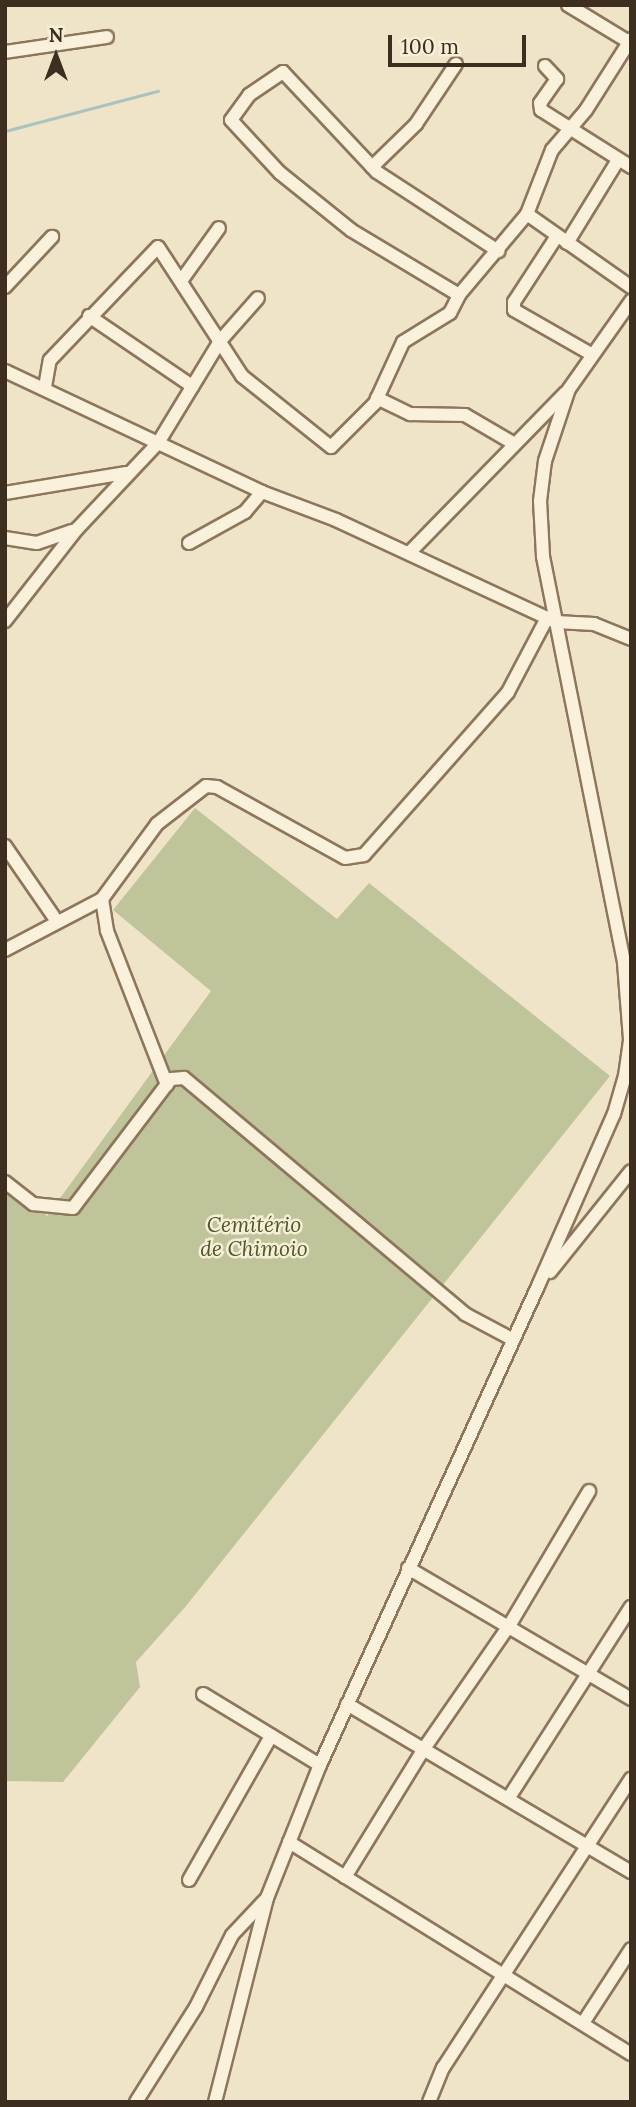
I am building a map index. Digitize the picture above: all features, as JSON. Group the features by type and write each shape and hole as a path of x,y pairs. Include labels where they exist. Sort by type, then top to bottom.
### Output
{"street":[{"path":"45,387 50,360 155,248 163,249 187,297 242,376 325,447 331,447 377,398 403,342 450,313 459,295 527,214 552,150 567,129 586,110 630,40 568,5"},
{"path":"5,51 107,37"},
{"path":"372,167 416,124 435,89 456,64"},
{"path":"545,66 556,75 557,83 538,107 567,129 631,167"},
{"path":"459,295 315,204 232,123 231,117 249,95 283,72 372,167 498,251"},
{"path":"592,354 514,310 514,302 618,160"},
{"path":"527,214 631,287"},
{"path":"181,281 219,228"},
{"path":"5,287 52,237"},
{"path":"5,621 76,529 126,473 158,443 220,341 258,298"},
{"path":"410,552 473,490 513,443 569,389 631,301"},
{"path":"89,316 192,386"},
{"path":"5,370 262,492 410,552 552,620 594,624 631,639"},
{"path":"215,2102 267,1898 320,1765 614,1114 630,1039 624,962 552,620 543,556 541,481 569,389"},
{"path":"377,398 410,414 465,415 513,443"},
{"path":"5,493 126,473"},
{"path":"189,543 245,512 262,492"},
{"path":"5,538 46,542 76,529"},
{"path":"5,950 56,920 102,899 157,824 206,786 217,787 345,858 364,855 508,692 552,620"},
{"path":"5,846 56,920"},
{"path":"102,899 107,931 167,1085"},
{"path":"5,1182 33,1204 74,1208 171,1079 184,1078 465,1314 512,1339"},
{"path":"538,1286 631,1171"},
{"path":"345,1877 423,1750 509,1626 589,1491"},
{"path":"408,1568 631,1699"},
{"path":"509,1799 631,1607"},
{"path":"203,1695 320,1765"},
{"path":"347,1704 631,1872"},
{"path":"189,1880 271,1735"},
{"path":"431,2101 443,2068 631,1779"},
{"path":"289,1842 631,2054"},
{"path":"136,2102 192,2013 232,1936 267,1898"},
{"path":"583,2023 631,1949"}],"green space":[{"name":"Cemitério de Chimoio","path":"195,808 337,919 369,883 610,1076 186,1606 136,1662 140,1687 63,1782 5,1781 5,1177 47,1216 211,991 113,910"}],"waterway":[{"path":"5,131 158,91"}]}
